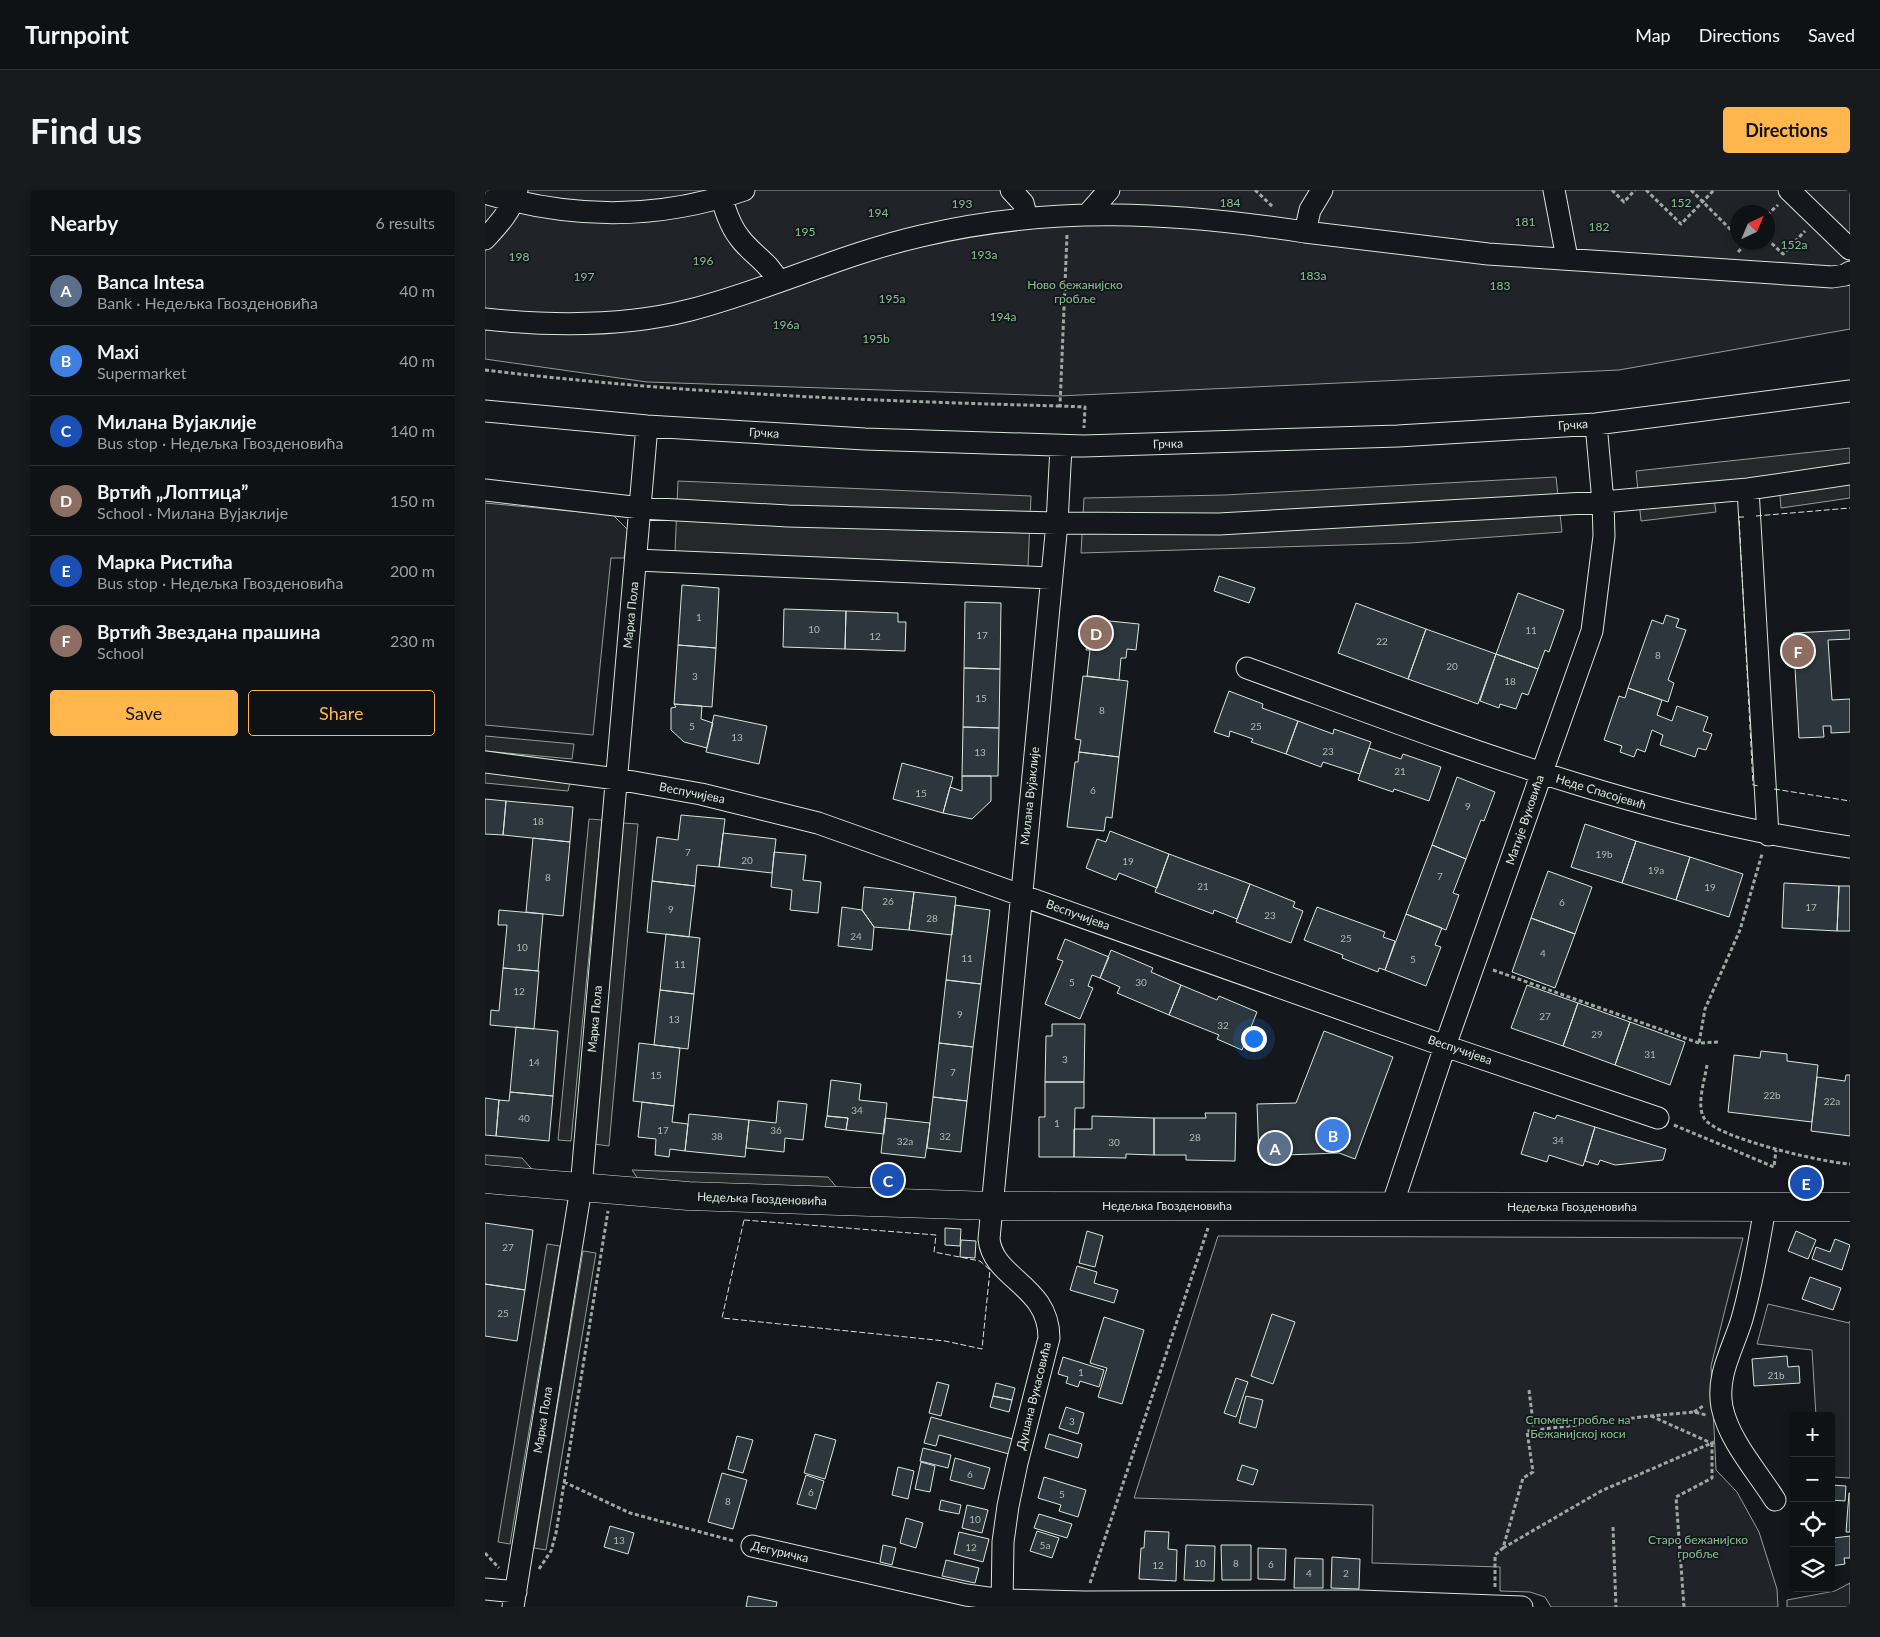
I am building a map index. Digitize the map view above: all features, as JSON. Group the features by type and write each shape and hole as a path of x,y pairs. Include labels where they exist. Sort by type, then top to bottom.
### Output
{"main road":[{"name":"Недељка Гвозденовића","path":"485,1179 611,1191 753,1199 992,1206 1850,1207"}],"street":[{"path":"485,193 515,196 548,209 618,213 670,209 720,194 744,190"},
{"path":"1011,190 1023,203 1027,218"},
{"path":"1078,214 1109,190"},
{"path":"1305,232 1310,210 1321,190"},
{"path":"1554,190 1567,258"},
{"path":"1789,190 1850,249"},
{"path":"720,194 731,224 740,238 771,268 778,281"},
{"path":"485,239 504,218 515,196"},
{"path":"485,318 561,324 621,322 658,317 738,296 864,251 921,236 990,221 1078,214 1184,218 1479,253 1832,277 1845,275 1850,272"},
{"name":"Грчка","path":"485,411 647,426 865,439 1061,447 1399,436 1596,424 1850,391"},
{"name":"Матије Вуковића","path":"1392,1206 1445,1046 1592,631 1604,536 1596,424"},
{"name":"Марка Пола","path":"514,1599 581,1188 637,560 647,426"},
{"name":"Милана Вујаклије","path":"992,1206 1020,893 1057,523 1061,447"},
{"path":"485,490 641,508 878,519 1057,523 1271,522 1603,502 1748,489 1850,474"},
{"path":"1748,489 1768,835"},
{"path":"637,560 1051,578"},
{"name":"Неде Спасојевић","path":"1247,668 1541,774 1650,807 1768,835 1850,847"},
{"name":"Веспучијева","path":"485,762 617,779 701,794 818,823 1020,893 1445,1046 1658,1118"},
{"name":"Душана Вукасовића","path":"992,1206 989,1238 992,1249 999,1262 1040,1303 1049,1327 1047,1346 1017,1463 1003,1542 1003,1603"},
{"path":"1765,1207 1741,1320 1725,1365 1720,1392 1722,1408 1732,1433 1775,1500"},
{"name":"Дегуричка","path":"752,1546 1003,1603 1360,1604 1522,1607"},
{"path":"485,1589 514,1599"}],"path":[{"path":"1612,190 1624,202 1635,190"},
{"path":"1646,190 1681,224 1714,190"},
{"path":"1691,190 1730,229"},
{"path":"1059,406 1078,214"},
{"path":"1775,246 1783,254 1818,218"},
{"path":"485,370 630,384 846,398 1085,407"},
{"path":"1699,1043 1705,1009 1740,930 1768,835"},
{"path":"1475,963 1699,1043 1718,1042"},
{"path":"1707,1065 1701,1105 1704,1118 1715,1128 1776,1150 1850,1164"},
{"path":"1658,1118 1774,1167 1776,1150"},
{"name":"Дегуричка","path":"611,1191 564,1482 630,1513 752,1546"},
{"path":"1084,1602 1216,1206"},
{"path":"1529,1390 1534,1430"},
{"path":"1503,1548 1523,1478 1533,1472 1527,1431 1694,1412"},
{"path":"1650,1416 1712,1443"},
{"path":"1495,1567 1495,1555 1503,1548 1601,1491 1712,1443"},
{"path":"1684,1607 1676,1497 1712,1478 1712,1443"},
{"path":"1613,1527 1616,1607"}],"green space":[{"name":"Ново бежанијско гробље","path":"485,190 1850,190 1850,329 1619,370 1059,396 647,382 485,359"},
{"path":"485,503 613,515 628,530 624,558 611,558 593,735 485,725"},
{"path":"1218,1236 1743,1238 1711,1366 1716,1470 1737,1492 1759,1532 1777,1589 1778,1607 1551,1607 1545,1597 1530,1592 1500,1591 1500,1567 1372,1563 1373,1505 1134,1498"},
{"path":"1768,1304 1849,1323 1850,1321 1850,1478 1835,1477 1835,1412 1816,1412 1812,1350 1757,1344"},
{"path":"1850,1583 1850,1607 1787,1607 1787,1600 1835,1591"}],"shaded area":[{"path":"1850,448 1850,498 1781,508 1779,485 1713,492 1716,512 1641,521 1636,471"},
{"path":"1556,477 1562,532 1410,543 1081,553 1084,498 1225,495"},
{"path":"678,481 1031,496 1028,567 675,552"},
{"path":"485,736 574,744 572,759 485,751"},
{"path":"485,769 571,778 568,791 485,783"},
{"path":"589,819 602,820 571,1141 558,1140"},
{"path":"623,823 638,824 609,1146 594,1144"},
{"path":"485,1155 522,1158 536,1174 485,1170"},
{"path":"632,1170 828,1177 838,1189 640,1182"},
{"path":"547,1244 560,1246 510,1544 498,1542"},
{"path":"583,1251 596,1253 546,1550 534,1548"}],"building":[{"path":"1219,576 1255,588 1249,603 1214,591"},
{"path":"682,585 719,588 716,648 678,645"},
{"path":"1518,593 1564,610 1549,652 1545,650 1538,669 1496,654"},
{"path":"965,602 1001,603 1000,669 964,668"},
{"path":"1356,603 1426,629 1408,679 1338,653"},
{"path":"784,609 846,611 845,649 783,647"},
{"path":"846,611 898,613 898,622 906,622 905,651 845,649"},
{"path":"1666,615 1679,619 1676,627 1686,630 1668,680 1674,683 1668,702 1628,688 1652,620 1663,624"},
{"path":"1090,619 1139,624 1136,650 1127,649 1126,658 1121,658 1119,680 1087,676 1090,650 1086,650"},
{"path":"1426,629 1496,654 1478,704 1408,679"},
{"path":"1850,630 1850,639 1828,640 1832,700 1850,699 1850,732 1831,733 1831,726 1823,726 1824,737 1799,738 1793,633"},
{"path":"678,645 716,648 712,707 674,704"},
{"path":"1496,654 1538,669 1528,695 1522,693 1516,709 1500,704 1499,708 1480,701"},
{"path":"964,668 1000,669 999,728 963,727"},
{"path":"1083,676 1128,681 1119,757 1079,752 1081,740 1075,739"},
{"path":"1628,688 1662,700 1657,715 1672,721 1677,706 1708,717 1703,731 1712,734 1706,750 1698,748 1695,757 1660,745 1663,735 1652,730 1645,752 1637,749 1634,757 1620,752 1622,746 1604,740 1619,696 1625,698"},
{"path":"1229,691 1263,704 1262,708 1298,721 1286,754 1251,742 1253,739 1230,731 1229,737 1214,732"},
{"path":"674,704 702,706 701,719 713,723 707,748 684,742 671,730 671,708 676,707"},
{"path":"714,715 767,726 759,764 706,752"},
{"path":"1298,721 1333,734 1334,729 1371,742 1360,774 1323,762 1321,767 1286,754"},
{"path":"963,727 999,728 998,776 962,776"},
{"path":"1369,748 1401,759 1403,754 1441,767 1429,801 1394,789 1393,792 1358,780"},
{"path":"1079,752 1119,757 1112,818 1106,817 1104,831 1067,827 1075,762 1078,762"},
{"path":"902,763 953,777 943,813 893,799"},
{"path":"962,776 991,776 991,801 972,819 943,813 950,787 962,791"},
{"path":"1457,777 1495,792 1484,821 1481,820 1466,859 1432,845"},
{"path":"485,799 506,801 503,835 485,834"},
{"path":"506,801 573,807 570,842 503,835"},
{"path":"681,815 725,819 719,867 697,865 695,886 652,881 657,837 678,840"},
{"path":"1585,824 1636,841 1622,883 1571,867"},
{"path":"1110,831 1169,854 1157,888 1119,873 1116,880 1086,868 1097,839 1106,842"},
{"path":"723,833 776,839 772,873 719,867"},
{"path":"533,838 570,842 563,916 526,912"},
{"path":"1636,841 1690,857 1676,900 1622,883"},
{"path":"1432,845 1466,859 1453,893 1459,895 1446,930 1406,914"},
{"path":"774,852 806,855 803,880 821,882 818,913 790,910 792,890 771,887"},
{"path":"1169,854 1250,884 1237,919 1214,910 1213,914 1155,892"},
{"path":"1690,857 1743,874 1729,917 1676,900"},
{"path":"1548,871 1592,887 1575,934 1531,918"},
{"path":"652,881 695,886 689,937 647,932"},
{"path":"1784,883 1839,886 1837,931 1782,928"},
{"path":"1250,884 1295,902 1293,907 1303,911 1291,943 1236,922"},
{"path":"1839,886 1850,886 1850,931 1837,931"},
{"path":"864,887 914,892 909,930 874,927 862,910"},
{"path":"914,892 956,897 952,935 909,930"},
{"path":"955,905 990,910 981,984 946,980"},
{"path":"842,907 862,910 874,927 872,950 838,946"},
{"path":"1317,907 1385,932 1383,937 1395,941 1385,970 1379,968 1378,972 1342,958 1343,955 1304,940"},
{"path":"499,910 543,914 538,971 503,968 507,925 498,925"},
{"path":"1406,914 1442,928 1435,945 1441,947 1426,986 1385,970"},
{"path":"1531,918 1575,934 1555,988 1512,972"},
{"path":"666,934 700,938 694,994 660,990"},
{"path":"1065,939 1109,957 1100,978 1092,975 1088,986 1093,988 1080,1019 1045,1004 1063,961 1057,959"},
{"path":"1111,950 1153,968 1151,972 1181,985 1169,1015 1117,993 1120,987 1100,978"},
{"path":"503,968 539,971 534,1029 490,1025 491,1010 499,1011"},
{"path":"946,980 981,984 973,1047 939,1043"},
{"path":"1181,985 1217,1000 1219,996 1257,1012 1242,1050 1217,1039 1219,1035 1169,1015"},
{"path":"1527,985 1578,1003 1563,1046 1511,1028"},
{"path":"660,990 694,994 688,1049 654,1045"},
{"path":"1578,1003 1630,1022 1615,1065 1563,1046"},
{"path":"1630,1022 1685,1042 1670,1085 1615,1065"},
{"path":"1052,1024 1085,1024 1084,1082 1045,1082 1046,1036 1052,1036"},
{"path":"516,1027 558,1031 553,1096 510,1092"},
{"path":"1324,1031 1393,1057 1355,1159 1339,1153 1259,1156 1257,1104 1296,1103"},
{"path":"639,1043 680,1048 674,1106 633,1101"},
{"path":"939,1043 973,1047 967,1101 933,1097"},
{"path":"1761,1051 1787,1054 1787,1061 1818,1065 1812,1122 1728,1112 1734,1055 1760,1058"},
{"path":"1846,1075 1850,1075 1850,1136 1811,1131 1817,1077 1845,1081"},
{"path":"831,1080 861,1084 859,1100 887,1103 884,1134 846,1130 848,1118 827,1116"},
{"path":"1045,1082 1084,1082 1084,1108 1075,1108 1074,1157 1039,1157 1039,1117 1045,1117"},
{"path":"510,1092 553,1096 549,1141 496,1136 499,1100 509,1101"},
{"path":"933,1097 967,1101 961,1152 927,1148"},
{"path":"485,1098 499,1100 496,1136 485,1135"},
{"path":"778,1101 807,1104 803,1140 785,1138 784,1152 746,1148 749,1120 776,1123"},
{"path":"642,1102 674,1106 672,1122 688,1124 685,1151 670,1149 669,1157 655,1155 656,1139 638,1137"},
{"path":"1534,1112 1555,1119 1557,1115 1595,1127 1583,1166 1549,1155 1547,1162 1521,1154"},
{"path":"1205,1113 1236,1113 1235,1161 1186,1160 1186,1155 1154,1155 1154,1118 1206,1118"},
{"path":"689,1114 749,1120 745,1157 685,1151"},
{"path":"827,1116 848,1118 846,1130 825,1127"},
{"path":"1092,1116 1154,1118 1154,1155 1126,1154 1126,1158 1074,1157 1074,1129 1092,1129"},
{"path":"885,1118 930,1123 925,1158 881,1153"},
{"path":"1595,1127 1666,1149 1663,1160 1615,1165 1600,1160 1598,1165 1585,1161"},
{"path":"485,1223 533,1230 525,1290 485,1284"},
{"path":"945,1228 961,1229 960,1246 945,1245"},
{"path":"1087,1231 1103,1236 1095,1267 1079,1263"},
{"path":"1796,1231 1816,1240 1808,1259 1788,1251"},
{"path":"1835,1239 1850,1245 1842,1270 1812,1259 1816,1247 1830,1252"},
{"path":"961,1240 976,1241 975,1258 960,1257"},
{"path":"1077,1266 1097,1272 1094,1283 1118,1290 1114,1303 1070,1290"},
{"path":"1810,1277 1841,1288 1833,1310 1802,1299"},
{"path":"485,1284 525,1290 517,1341 485,1336"},
{"path":"1272,1314 1295,1322 1273,1384 1251,1376"},
{"path":"1104,1317 1144,1330 1122,1404 1098,1397 1107,1368 1090,1363"},
{"path":"1787,1356 1788,1367 1799,1366 1800,1383 1754,1386 1752,1359"},
{"path":"1063,1357 1104,1370 1099,1387 1080,1381 1078,1387 1066,1383 1068,1377 1058,1374"},
{"path":"1236,1378 1248,1382 1236,1417 1224,1413"},
{"path":"937,1382 949,1385 941,1416 929,1413"},
{"path":"996,1383 1015,1388 1012,1400 993,1396"},
{"path":"993,1396 1012,1400 1009,1412 990,1407"},
{"path":"1246,1396 1263,1400 1256,1428 1239,1423"},
{"path":"1066,1407 1084,1413 1078,1434 1059,1428"},
{"path":"931,1417 1013,1439 1009,1454 939,1435 936,1446 924,1443"},
{"path":"815,1434 836,1440 825,1479 804,1473"},
{"path":"1049,1434 1082,1444 1078,1458 1045,1448"},
{"path":"737,1436 753,1440 743,1473 728,1469"},
{"path":"923,1448 951,1455 948,1468 920,1461"},
{"path":"955,1458 990,1468 984,1489 950,1480"},
{"path":"921,1462 935,1466 930,1492 915,1489"},
{"path":"1242,1465 1258,1470 1253,1485 1237,1480"},
{"path":"898,1467 914,1471 908,1499 892,1495"},
{"path":"722,1473 747,1480 733,1529 708,1522"},
{"path":"806,1475 824,1481 816,1509 797,1504"},
{"path":"1044,1477 1086,1490 1078,1517 1059,1511 1061,1505 1038,1498"},
{"path":"1835,1485 1846,1486 1845,1501 1835,1500"},
{"path":"1849,1493 1850,1532 1846,1532"},
{"path":"941,1500 961,1505 959,1514 939,1510"},
{"path":"967,1505 988,1510 982,1533 962,1528"},
{"path":"1039,1514 1072,1524 1067,1538 1034,1528"},
{"path":"906,1518 923,1523 916,1548 900,1543"},
{"path":"610,1526 634,1533 628,1554 604,1547"},
{"path":"1037,1531 1059,1538 1052,1558 1030,1551"},
{"path":"1145,1531 1169,1532 1168,1549 1177,1550 1176,1581 1139,1579 1141,1548 1144,1548"},
{"path":"959,1532 989,1539 983,1562 954,1554"},
{"path":"1850,1536 1850,1558 1844,1558 1845,1564 1835,1565 1835,1538"},
{"path":"883,1545 896,1548 892,1565 880,1562"},
{"path":"1186,1545 1215,1546 1214,1581 1184,1580"},
{"path":"1221,1545 1251,1545 1251,1580 1222,1580"},
{"path":"1258,1548 1286,1549 1285,1580 1258,1579"},
{"path":"1332,1557 1360,1559 1359,1589 1331,1588"},
{"path":"1295,1558 1323,1559 1323,1588 1294,1588"},
{"path":"946,1560 979,1568 975,1583 942,1576"},
{"path":"748,1596 777,1602 776,1607 746,1607"}],"fence":[{"path":"1756,516 1850,508"},
{"path":"1744,517 1739,517 1753,785 1759,786"},
{"path":"1774,789 1850,801"},
{"path":"744,1220 936,1235 934,1252 980,1261 990,1270 982,1349 945,1341 722,1318 744,1220"}],"place":[{"name":"Вртић „Лоптица”","path":"1096,633"},
{"name":"Вртић Звездана прашина","path":"1798,651"},
{"name":"Maxi","path":"1333,1135"},
{"name":"Banca Intesa","path":"1275,1148"},
{"name":"Милана Вујаклије","path":"888,1180"},
{"name":"Марка Ристића","path":"1806,1183"}],"park label":[{"name":"184","path":"1230,203"},
{"name":"152","path":"1681,203"},
{"name":"193","path":"962,204"},
{"name":"194","path":"878,213"},
{"name":"181","path":"1525,222"},
{"name":"182","path":"1599,227"},
{"name":"195","path":"805,232"},
{"name":"152a","path":"1794,245"},
{"name":"193a","path":"984,255"},
{"name":"198","path":"519,257"},
{"name":"196","path":"703,261"},
{"name":"183a","path":"1313,276"},
{"name":"197","path":"584,277"},
{"name":"183","path":"1500,286"},
{"name":"195a","path":"892,299"},
{"name":"194a","path":"1003,317"},
{"name":"196a","path":"786,325"},
{"name":"195b","path":"876,339"},
{"name":"Спомен-гробље на Бежанијској коси","path":"1578,1427"},
{"name":"Старо бежанијско гробље","path":"1698,1547"}]}
